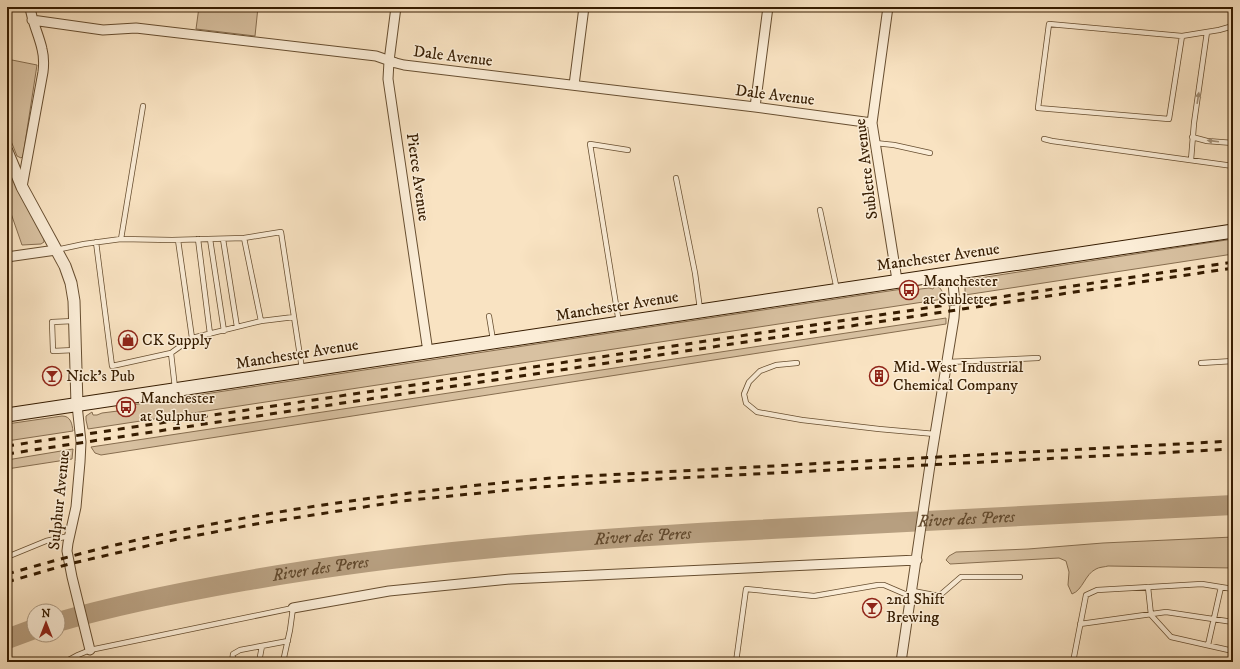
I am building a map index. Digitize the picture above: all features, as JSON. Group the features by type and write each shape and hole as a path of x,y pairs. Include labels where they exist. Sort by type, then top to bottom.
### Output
{"main road":[{"name":"Manchester Avenue","path":"7,415 1233,230"}],"street":[{"path":"22,187 44,72 42,49 32,20 30,7"},
{"name":"Pierce Avenue","path":"396,7 388,79 428,352"},
{"path":"574,85 584,7"},
{"path":"755,107 768,7"},
{"name":"Sublette Avenue","path":"888,7 872,123 897,280"},
{"name":"Dale Avenue","path":"32,20 103,30 136,28 376,56 404,65 755,107 872,123"},
{"name":"Sulphur Avenue","path":"7,151 22,187 65,266 71,283 74,301 77,405 81,442 76,507 67,551 90,650"},
{"path":"7,257 56,250"},
{"path":"901,662 955,310 952,273"},
{"path":"293,608 389,591 510,579 917,560"}],"lane":[{"path":"1182,36 1169,119 1038,108 1048,24 1182,36 1233,26"},
{"path":"1191,160 1192,137 1207,32"},
{"path":"122,239 143,106"},
{"path":"1192,137 1207,141 1233,144"},
{"path":"1044,139 1233,166"},
{"path":"875,143 930,152"},
{"path":"619,323 590,144 628,150"},
{"path":"676,178 695,273 700,311"},
{"path":"820,210 837,290"},
{"path":"7,223 9,229 7,232"},
{"path":"56,250 96,242 122,239 223,239 244,238 281,232 303,370"},
{"path":"244,238 261,321"},
{"path":"198,239 210,334"},
{"path":"210,239 224,331"},
{"path":"223,239 237,327"},
{"path":"178,240 192,338"},
{"path":"96,242 112,366 171,353 192,338 261,321 294,317"},
{"path":"489,316 493,342"},
{"path":"74,321 52,322 53,351 75,350"},
{"path":"171,353 175,390"},
{"path":"947,362 1038,358"},
{"path":"1201,363 1233,361"},
{"path":"797,363 776,365 760,371 749,382 744,394 746,403 757,412 802,420 935,434"},
{"path":"7,557 46,541 69,536"},
{"path":"736,662 746,589 814,596 884,585 912,594 939,596 961,578 1020,577"},
{"path":"1073,662 1086,595 1097,590 1202,584 1233,589"},
{"path":"1148,587 1151,614 1171,638 1233,651"},
{"path":"1208,645 1221,587"},
{"path":"65,662 90,650 293,608 283,662"},
{"path":"1080,624 1166,612 1233,622"},
{"path":"232,662 234,654 240,650 288,641"},
{"path":"258,662 262,646"}],"shaded area":[{"path":"199,7 258,7 255,36 196,29"},
{"path":"7,59 37,65 23,156 21,158 17,156 7,131"},
{"path":"7,160 44,238 44,242 41,244 22,245 7,202"},
{"path":"1233,239 1233,254 965,295 965,284 969,280 973,279"},
{"path":"935,285 942,290 943,299 88,429 86,420 86,416 92,412 93,415 97,415 126,410 125,406 909,288 909,292 912,292 912,290 933,289"},
{"path":"946,318 946,324 101,455 95,453 91,447"},
{"path":"62,416 69,419 73,431 7,441 7,424"},
{"path":"73,449 72,459 7,469 7,460"},
{"path":"1233,537 1233,568 1108,566 1092,571 1079,589 1072,594 1068,585 1069,572 1066,561 1059,558 950,564 946,560 949,556 956,552"}],"waterway":[{"name":"River des Peres","path":"66,620 151,599 244,581 366,562 488,548 734,531 1233,505"},
{"name":"River des Peres","path":"7,639 26,632"}],"railway":[{"path":"7,446 1233,262"},
{"path":"7,454 1233,268"},
{"path":"7,574 109,546 177,531 283,511 497,483 551,478 1233,441"},
{"path":"7,582 69,564 168,541 256,524 402,501 539,487 621,481 1233,449"}],"place":[{"name":"Manchester at Sublette","path":"909,290"},
{"name":"CK Supply","path":"128,340"},
{"name":"Nick's Pub","path":"52,376"},
{"name":"Mid-West Industrial Chemical Company","path":"879,376"},
{"name":"Manchester at Sulphur","path":"126,407"},
{"name":"2nd Shift Brewing","path":"872,608"}]}
